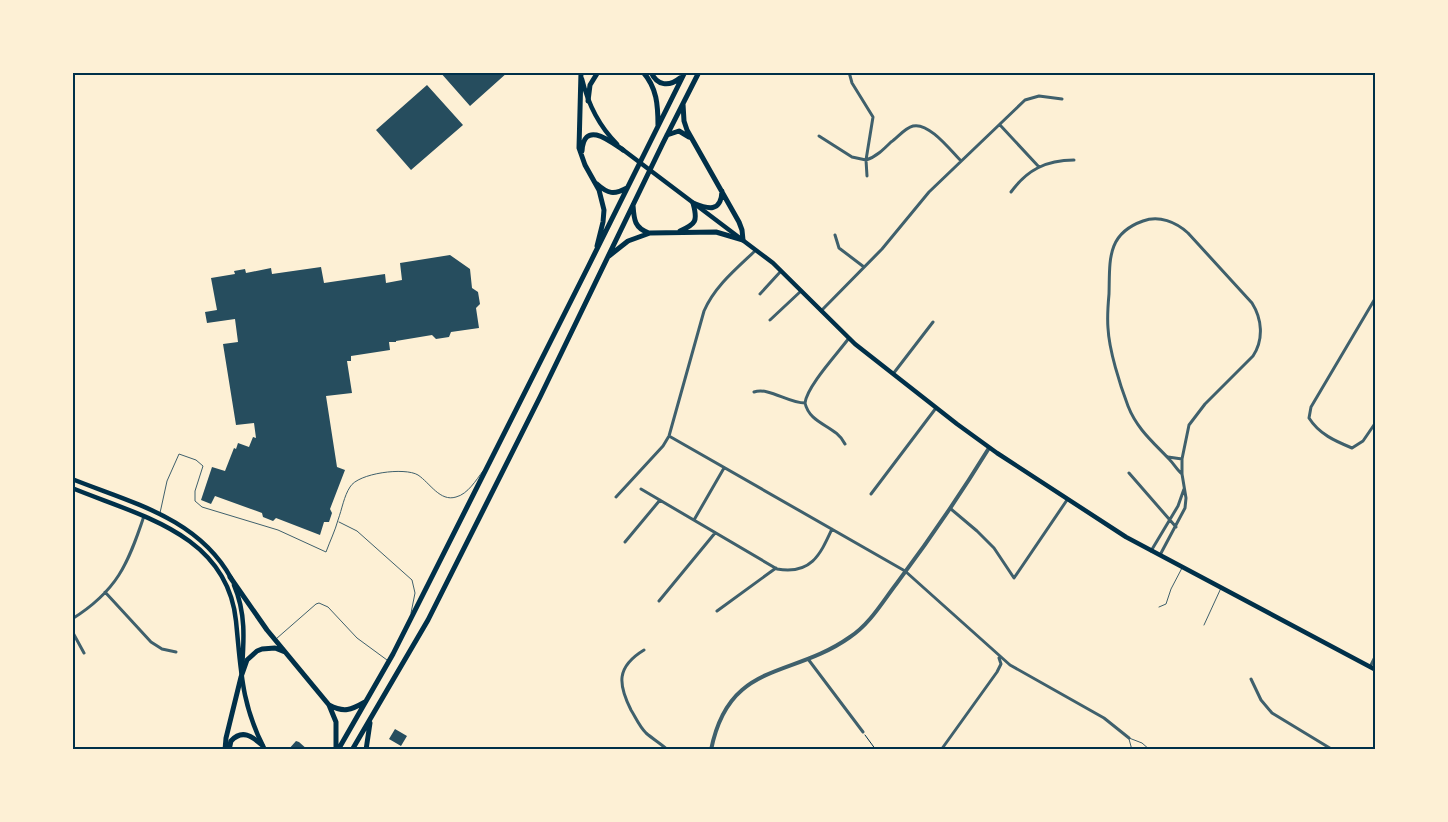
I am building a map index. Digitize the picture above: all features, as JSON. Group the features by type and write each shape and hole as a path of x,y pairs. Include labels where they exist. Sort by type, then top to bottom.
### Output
{"highway":[{"path":"581,72 578,142 585,165 602,197 604,213 594,257"},
{"path":"588,101 590,85 598,72"},
{"path":"643,72 651,83 656,96 658,127"},
{"path":"651,72 657,82 665,84 675,82 684,74"},
{"path":"352,750 415,643 436,603 540,397 606,258 699,72"},
{"path":"337,750 366,702 410,621 684,74"},
{"path":"606,258 628,240 650,233 716,232 743,240 739,222 691,139 684,122 683,103"},
{"path":"667,135 679,131 691,139"},
{"path":"582,154 583,142 587,137 594,134 602,136 623,150"},
{"path":"596,183 612,194 619,193 628,188"},
{"path":"693,203 713,208 720,201 722,191"},
{"path":"679,232 691,227 694,222 696,216 693,203"},
{"path":"633,204 635,224 642,231 650,233"},
{"path":"230,576 275,639 329,705 336,722 337,750"},
{"path":"225,750 226,738 247,660 256,651 268,648 286,652"},
{"path":"329,705 345,711 366,702"},
{"path":"366,750 371,717"},
{"path":"229,750 231,741 240,735 249,735 264,747"}],"main road":[{"path":"581,72 588,101 604,128 623,150 756,250 781,271 849,338 989,448 1102,523 1151,551 1376,670"},
{"path":"72,479 180,524 200,539 217,557 230,576 239,600 244,627 241,677"},
{"path":"72,488 167,526 191,541 205,554 228,588 234,608 241,677 248,713 257,736 264,747"}],"street":[{"path":"849,72 852,83 873,117 866,160 867,176"},
{"path":"821,310 886,244 918,204 961,161 1030,98 1043,96 1062,99"},
{"path":"1000,125 1039,168"},
{"path":"819,136 857,160 866,160 883,150 907,129 918,126 933,132 961,161"},
{"path":"1011,192 1022,178 1039,168 1056,160 1074,160"},
{"path":"1160,555 1185,508 1186,498 1182,474 1182,459 1187,432 1192,420 1205,404 1253,356 1260,340 1260,323 1256,309 1246,296 1188,233 1176,224 1156,218 1144,220 1124,230 1113,246 1109,276 1108,330 1112,352 1130,412 1140,428 1182,474"},
{"path":"835,235 840,249 864,267"},
{"path":"616,497 663,446 669,436 704,310 709,300 723,281 756,250"},
{"path":"760,294 781,271"},
{"path":"770,320 801,290"},
{"path":"1376,297 1311,407 1309,418 1315,427 1336,442 1352,448 1363,441 1376,422"},
{"path":"893,374 933,322"},
{"path":"845,444 839,435 812,418 805,403 812,387 849,338"},
{"path":"754,392 764,391 792,402 805,403"},
{"path":"871,494 936,408"},
{"path":"669,436 906,571 997,655 1015,668 1104,718 1129,738"},
{"path":"711,750 721,718 733,698 742,688 760,677 808,659 835,646 856,633 873,615 951,509 989,448"},
{"path":"1167,457 1182,459"},
{"path":"694,520 724,468"},
{"path":"1129,474 1176,527"},
{"path":"1151,551 1178,506 1184,488"},
{"path":"641,489 776,568 783,570 798,570 821,554 832,529"},
{"path":"625,542 660,500"},
{"path":"951,509 988,542 1014,578 1067,500"},
{"path":"72,619 88,608 122,572 144,516"},
{"path":"659,601 715,533"},
{"path":"717,611 776,568"},
{"path":"105,592 152,642 162,648 176,652"},
{"path":"72,631 84,654"},
{"path":"644,650 633,658 623,671 621,683 623,692 639,724 668,750"},
{"path":"942,750 997,672 1001,664 997,655"},
{"path":"1370,666 1376,655"},
{"path":"808,659 863,732"},
{"path":"1252,679 1260,700 1272,713 1333,750"}],"lane":[{"path":"159,514 167,481 179,454 188,456 204,466 195,491 195,501 202,507 278,530 326,552 350,486 360,478 388,472 412,472 418,474 442,495 453,498 463,495 490,462"},
{"path":"338,522 357,531 410,578 414,584 415,593 410,621"},
{"path":"1159,607 1166,604 1182,567"},
{"path":"1204,625 1221,588"},
{"path":"275,639 319,603 328,607 357,638 388,662"},
{"path":"1129,738 1132,750"},
{"path":"1129,738 1142,743 1150,750"}],"path":[{"path":"863,732 876,750"}],"building":[{"path":"440,72 508,72 470,106"},
{"path":"427,85 463,125 411,170 376,130"},
{"path":"450,255 470,269 472,288 478,292 480,304 476,308 479,328 451,332 449,337 436,339 432,335 389,342 390,350 351,356 351,361 347,361 352,393 326,396 337,467 345,470 330,509 332,513 329,522 324,522 320,535 276,518 273,521 263,517 262,513 215,496 211,504 201,500 212,467 225,471 234,448 236,449 238,443 249,447 253,437 256,438 254,423 236,425 223,344 238,342 235,319 207,323 205,312 217,310 211,278 235,274 234,271 245,269 246,273 271,268 272,274 321,267 324,283 385,274 386,283 402,280 400,263"},
{"path":"395,729 407,736 401,746 389,739"},
{"path":"296,741 299,742 308,750 288,750"}]}
